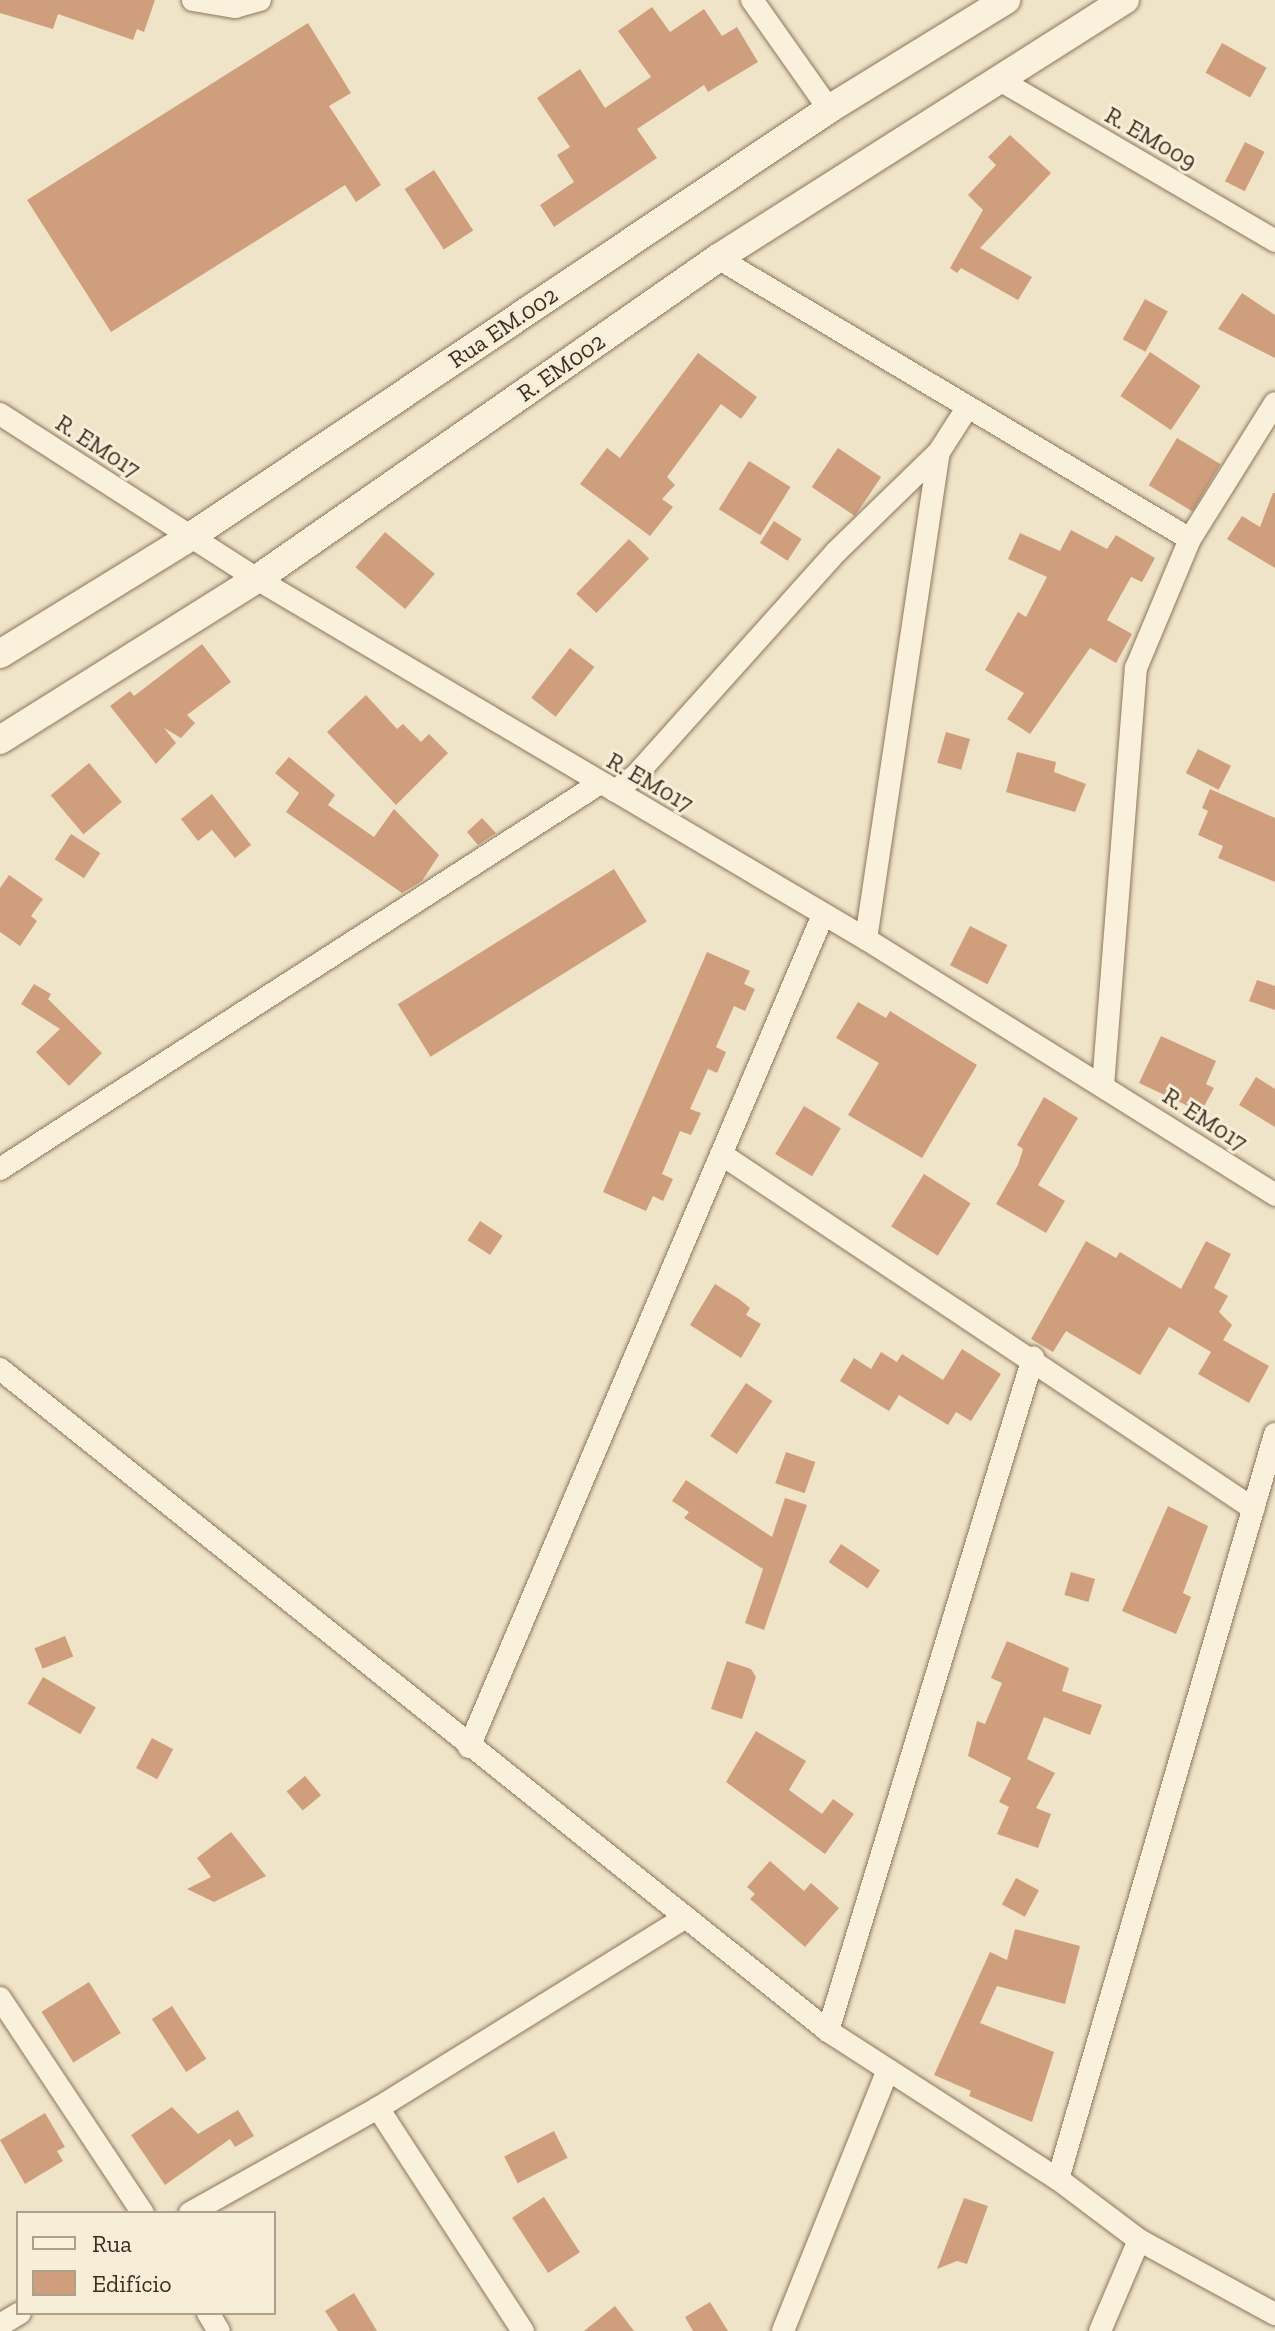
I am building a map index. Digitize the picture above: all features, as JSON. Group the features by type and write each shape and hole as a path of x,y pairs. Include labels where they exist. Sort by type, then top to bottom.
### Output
{"street":[{"path":"193,0 235,7 260,0"},
{"path":"752,0 829,109"},
{"name":"Rua EM.002","path":"0,654 190,537 829,109 1006,0"},
{"name":"R. EM002","path":"0,740 257,579 718,258 1125,0"},
{"name":"R. EM009","path":"1000,80 1275,241"},
{"path":"718,258 1190,539"},
{"path":"1103,1086 1136,668 1190,539 1275,403"},
{"path":"0,1169 608,787 636,775 836,552 939,452 967,408"},
{"name":"R. EM017","path":"0,414 257,579 866,939 1275,1195"},
{"path":"866,939 939,452"},
{"path":"469,1747 823,915"},
{"path":"721,1154 1033,1358 1254,1509"},
{"path":"828,2031 1033,1358"},
{"path":"0,1369 828,2031 887,2072 1058,2179 1139,2240 1275,2314"},
{"path":"1058,2179 1275,1434"},
{"path":"194,2211 378,2108 686,1917"},
{"path":"0,1998 142,2211"},
{"path":"783,2331 887,2072"},
{"path":"378,2108 523,2331"},
{"path":"1100,2331 1139,2240"}],"building":[{"path":"0,0 155,0 144,32 137,29 133,40 58,14 53,29 0,13"},
{"path":"652,7 670,32 704,9 722,36 737,27 758,62 708,92 704,85 637,129 657,158 554,227 540,205 574,182 557,155 570,147 537,98 580,69 605,108 651,77 618,31"},
{"path":"308,23 351,93 329,106 381,185 356,202 345,185 111,332 27,200"},
{"path":"1222,43 1267,68 1250,97 1206,73"},
{"path":"1010,135 1051,173 980,248 1032,277 1018,300 961,268 957,273 950,268 983,210 968,195 996,165 988,157"},
{"path":"1245,142 1265,152 1245,191 1225,181"},
{"path":"434,170 473,230 444,249 405,189"},
{"path":"1242,293 1275,315 1275,358 1218,329"},
{"path":"1145,299 1168,312 1145,352 1123,339"},
{"path":"1150,352 1201,386 1171,430 1120,396"},
{"path":"698,353 757,397 741,419 721,404 667,477 675,485 662,499 673,507 650,536 580,484 607,448 620,458"},
{"path":"1177,438 1221,464 1192,511 1149,485"},
{"path":"838,448 881,477 855,516 812,487"},
{"path":"749,461 791,487 760,535 719,509"},
{"path":"1273,493 1275,568 1227,539 1242,516 1260,527"},
{"path":"774,521 802,539 788,561 760,543"},
{"path":"1071,530 1107,549 1116,535 1155,558 1142,582 1131,577 1107,620 1132,634 1116,663 1090,648 1030,734 1007,719 1024,693 985,670 1018,612 1026,617 1047,577 1008,559 1020,533 1060,551"},
{"path":"385,532 435,574 405,609 355,567"},
{"path":"629,539 649,558 596,613 576,594"},
{"path":"202,644 231,682 187,715 195,723 181,738 164,728 176,743 156,764 110,706 130,691 134,696"},
{"path":"570,648 594,667 556,717 531,698"},
{"path":"366,695 397,729 403,724 421,742 429,734 448,753 396,805 327,732"},
{"path":"946,732 970,739 961,770 937,763"},
{"path":"1198,749 1231,766 1219,790 1186,773"},
{"path":"1017,752 1056,762 1054,772 1086,784 1075,812 1006,792"},
{"path":"289,757 335,795 328,805 374,837 394,809 439,855 422,881 402,893 286,812 299,793 275,773"},
{"path":"89,763 122,802 83,834 51,795"},
{"path":"1210,789 1275,818 1275,882 1218,858 1223,846 1198,835 1208,811 1202,808"},
{"path":"212,794 251,845 235,858 212,830 198,841 181,819"},
{"path":"482,818 496,833 478,845 467,832"},
{"path":"71,834 100,853 84,878 55,859"},
{"path":"614,869 647,922 431,1057 398,1004"},
{"path":"9,875 43,899 31,916 37,921 20,946 0,932 0,888"},
{"path":"970,926 1007,945 987,984 950,965"},
{"path":"707,952 750,971 744,984 755,989 745,1011 734,1006 716,1047 726,1052 717,1073 708,1069 690,1109 701,1113 691,1135 680,1131 662,1174 673,1179 663,1201 653,1196 646,1211 603,1192"},
{"path":"1257,980 1275,986 1275,1010 1249,1001"},
{"path":"34,984 51,994 48,999 102,1053 69,1086 36,1052 60,1029 21,1004"},
{"path":"858,1002 886,1018 890,1011 977,1065 922,1158 848,1115 879,1063 836,1038"},
{"path":"1161,1036 1216,1061 1206,1084 1214,1088 1201,1112 1139,1083"},
{"path":"1256,1077 1275,1089 1275,1127 1239,1105"},
{"path":"1044,1097 1078,1118 1038,1185 1065,1201 1046,1233 996,1204 1018,1165 1023,1149 1017,1145"},
{"path":"804,1106 841,1128 812,1176 775,1154"},
{"path":"924,1174 971,1203 938,1256 891,1227"},
{"path":"480,1221 503,1236 490,1255 467,1240"},
{"path":"1086,1241 1116,1258 1120,1252 1181,1289 1206,1241 1231,1254 1214,1288 1228,1296 1219,1312 1232,1325 1223,1340 1269,1366 1249,1403 1198,1374 1211,1352 1169,1327 1140,1375 1066,1331 1053,1352 1031,1339"},
{"path":"715,1284 750,1308 746,1315 761,1324 741,1358 690,1325"},
{"path":"962,1349 1001,1374 971,1421 956,1412 948,1425 899,1395 889,1411 840,1381 854,1358 871,1369 881,1352 897,1362 902,1354 943,1380"},
{"path":"746,1383 773,1401 737,1454 710,1436"},
{"path":"786,1452 815,1462 805,1493 775,1483"},
{"path":"686,1480 772,1537 785,1498 807,1505 764,1630 745,1623 763,1569 684,1518 689,1512 672,1501"},
{"path":"1168,1506 1208,1526 1183,1593 1191,1597 1176,1634 1122,1611"},
{"path":"841,1544 880,1570 868,1589 829,1562"},
{"path":"1071,1572 1095,1579 1088,1602 1064,1595"},
{"path":"65,1636 73,1656 43,1669 34,1648"},
{"path":"1007,1641 1069,1668 1062,1691 1102,1705 1090,1735 1044,1717 1027,1759 1055,1773 1036,1808 1051,1814 1038,1848 997,1834 1009,1807 999,1802 1011,1778 968,1756 977,1721 985,1724 1002,1683 991,1678"},
{"path":"727,1661 751,1669 756,1677 742,1719 711,1709"},
{"path":"43,1677 96,1708 80,1734 28,1704"},
{"path":"756,1731 806,1761 789,1790 822,1814 833,1799 854,1814 825,1854 726,1782"},
{"path":"152,1738 173,1749 157,1779 136,1768"},
{"path":"305,1776 321,1795 303,1811 287,1791"},
{"path":"231,1832 266,1876 214,1902 187,1889 211,1877 197,1858"},
{"path":"770,1861 804,1891 811,1883 839,1908 805,1947 750,1899 755,1894 747,1887"},
{"path":"1016,1878 1039,1890 1025,1917 1002,1904"},
{"path":"1015,1929 1080,1946 1065,2004 997,1986 980,2023 1054,2052 1032,2122 969,2096 971,2091 934,2075 990,1952 1007,1960"},
{"path":"89,1982 121,2033 73,2063 42,2012"},
{"path":"172,2006 206,2059 186,2072 152,2019"},
{"path":"172,2107 198,2134 238,2110 254,2136 235,2147 230,2139 165,2185 131,2135"},
{"path":"45,2113 65,2147 57,2151 63,2161 25,2184 0,2140"},
{"path":"554,2131 568,2158 518,2183 504,2156"},
{"path":"544,2197 580,2252 548,2273 512,2218"},
{"path":"964,2198 988,2206 967,2264 957,2261 937,2269"},
{"path":"354,2293 377,2331 338,2331 325,2311"},
{"path":"710,2302 728,2331 693,2331 685,2317"},
{"path":"615,2306 634,2331 584,2331"}]}
